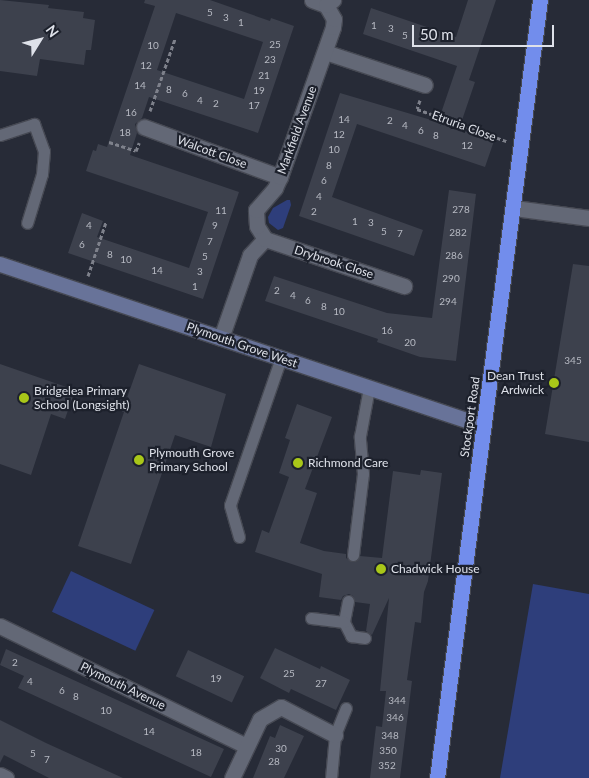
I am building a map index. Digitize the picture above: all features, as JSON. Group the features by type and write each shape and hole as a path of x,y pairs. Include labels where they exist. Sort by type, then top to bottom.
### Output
{"highway":[{"name":"Stockport Road","path":"438,778 540,0"}],"street":[{"path":"312,0 329,3"},
{"name":"Markfield Avenue","path":"264,239 257,226 256,210 275,188 280,177 325,52 334,19 329,3"},
{"path":"325,52 425,85"},
{"name":"Walcott Close","path":"144,127 280,177"},
{"path":"514,208 589,218"},
{"path":"221,338 250,255 264,239"},
{"name":"Drybrook Close","path":"264,239 404,286"},
{"name":"Plymouth Grove West","path":"0,264 484,426"},
{"name":"Plymouth Avenue","path":"1,630 246,746"},
{"path":"232,778 260,719 281,706 335,735"},
{"path":"0,775 6,778"}],"lane":[{"path":"0,135 34,124 44,151 42,174 27,222"},
{"path":"239,537 230,505 281,358"},
{"path":"353,555 363,474 360,436 370,388"},
{"path":"348,601 344,622 351,636 365,638"},
{"path":"311,618 344,622"},
{"path":"331,778 335,735 346,708"}],"path":[{"path":"109,142 136,151 175,39"},
{"name":"Etruria Close","path":"425,85 417,109 522,147"},
{"path":"83,292 106,222"}],"shaded area":[{"path":"290,200 291,205 283,228 278,230 269,223 268,217 273,208"},
{"path":"71,571 154,610 135,651 52,612"},
{"path":"533,584 589,594 589,778 500,778"}],"building":[{"path":"0,0 49,5 48,8 84,12 83,18 95,20 91,50 86,50 84,65 40,59 37,76 0,71"},
{"path":"145,0 210,0 270,21 271,18 294,26 258,133 149,97 142,118 135,124 137,133 130,155 239,192 203,299 68,253 82,213 103,221 97,237 189,268 208,212 86,171 93,150 96,151 98,144 107,147 155,6 144,3","holes":["176,13 263,42 244,99 157,70"]},
{"path":"468,0 496,0 469,80 475,82 459,129 494,141 485,167 357,124 332,197 423,230 414,256 299,216 340,93 438,122 457,66 363,34 371,8 456,37"},
{"path":"449,190 476,194 456,361 420,357 377,342 378,339 265,301 274,276 387,313 432,318"},
{"path":"573,264 589,266 589,442 545,434"},
{"path":"0,364 75,390 65,419 51,414 31,475 0,464"},
{"path":"139,364 226,394 211,447 175,435 131,564 78,546"},
{"path":"297,404 332,417 305,489 317,493 300,543 324,551 346,554 346,558 352,562 356,562 360,556 382,558 393,471 420,475 421,470 442,473 421,623 415,622 407,680 412,681 400,778 370,778 376,726 382,727 386,691 380,691 389,598 372,635 366,631 370,604 355,602 353,596 349,594 343,596 341,600 319,597 322,574 255,552 262,530 269,533 289,477 279,473 290,440 285,438"},
{"path":"275,648 320,669 321,666 350,680 336,710 291,689 289,693 260,678"},
{"path":"6,649 224,749 211,777 18,688 24,676 0,665"},
{"path":"188,650 244,676 232,702 176,676"},
{"path":"0,720 123,778 49,778 4,755 0,763"},
{"path":"280,725 304,736 284,778 253,778 270,736 275,738"}],"place":[{"name":"Dean Trust Ardwick","path":"554,383"},
{"name":"Bridgelea Primary School (Longsight)","path":"24,398"},
{"name":"Plymouth Grove Primary School","path":"139,460"},
{"name":"Richmond Care","path":"298,463"},
{"name":"Chadwick House","path":"381,569"}]}
